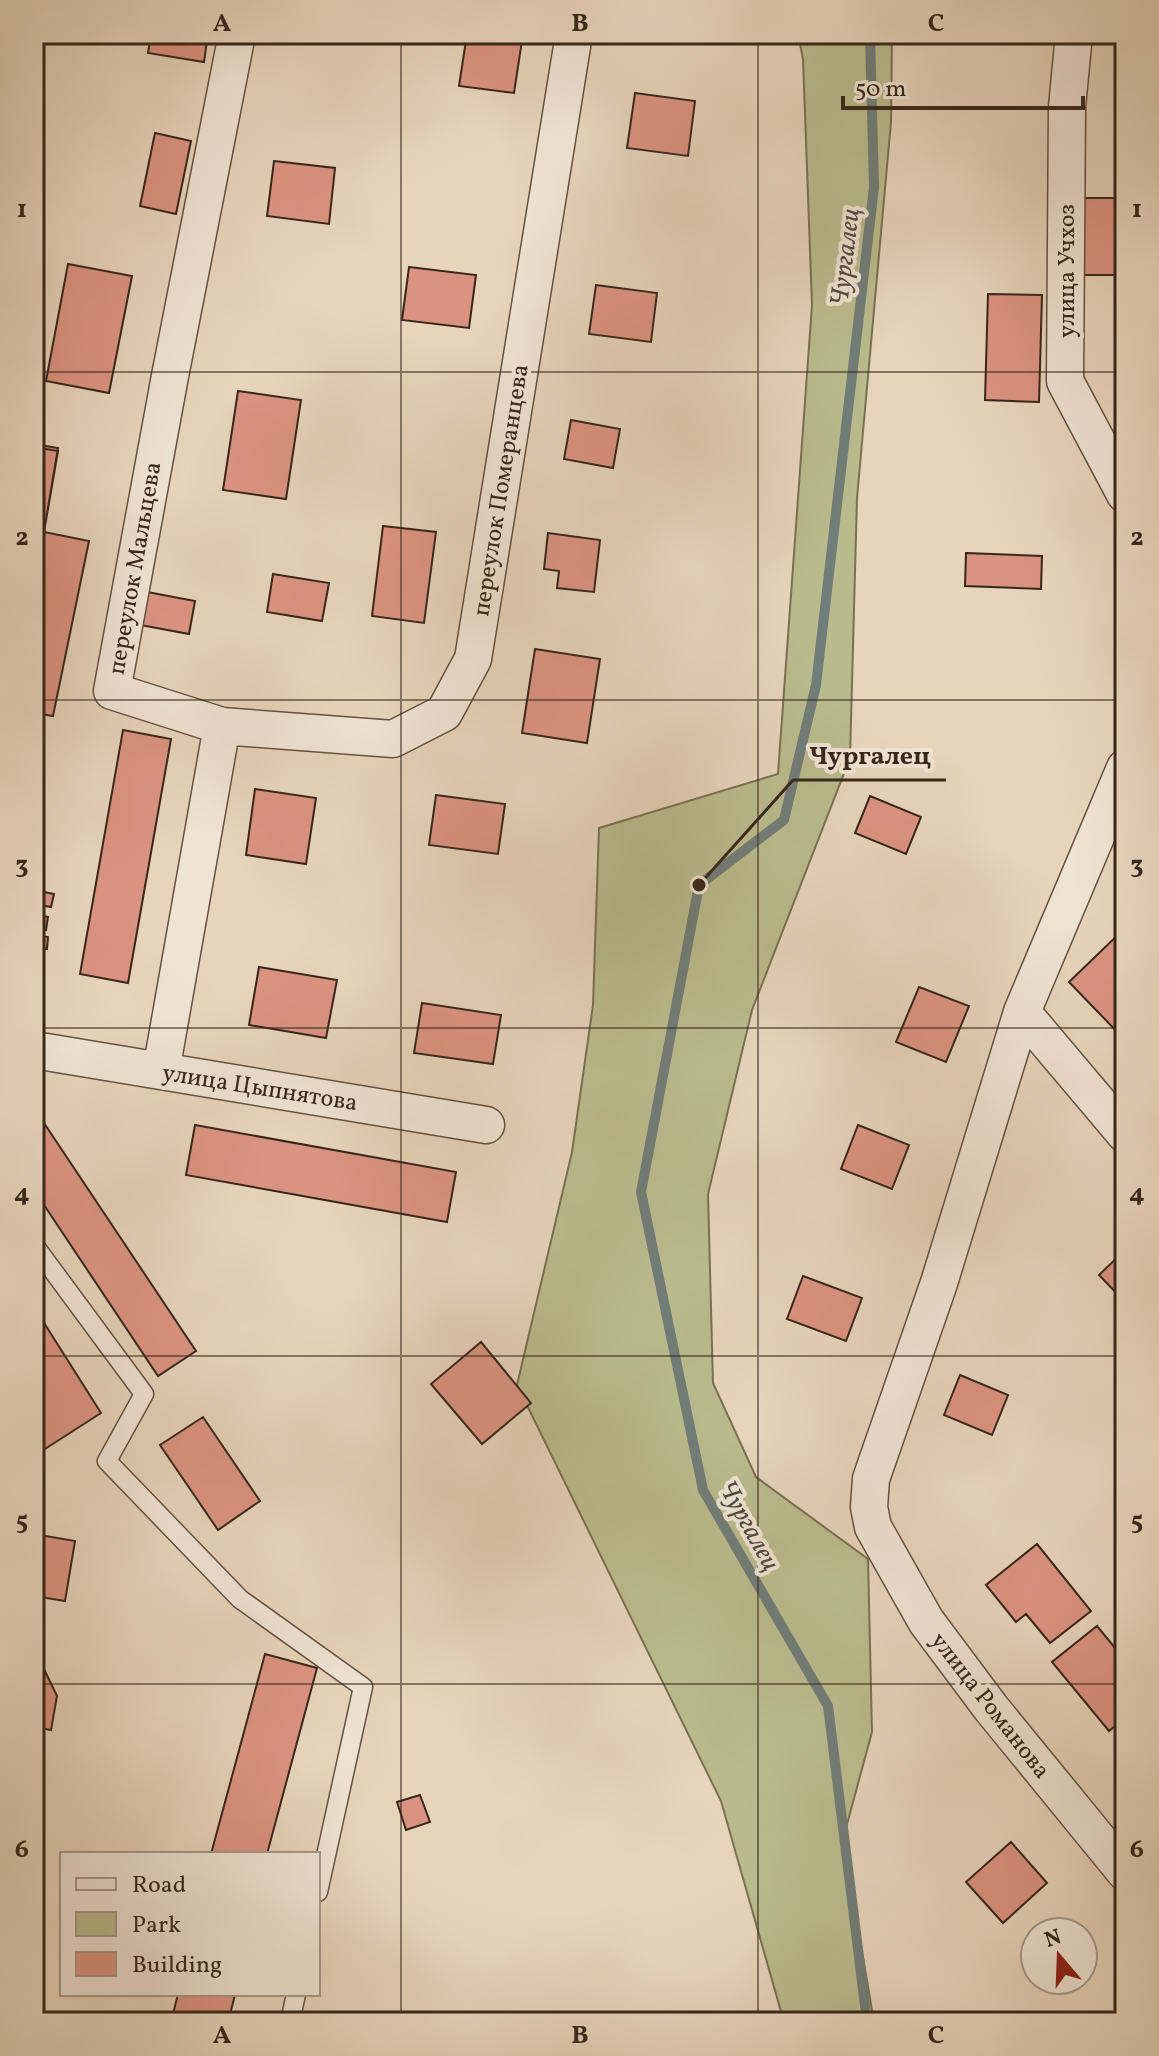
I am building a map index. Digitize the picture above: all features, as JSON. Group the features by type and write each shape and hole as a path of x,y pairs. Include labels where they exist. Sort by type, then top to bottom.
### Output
{"street":[{"name":"переулок Мальцева","path":"222,726 112,691 237,34"},
{"name":"переулок Померанцева","path":"222,726 393,739 444,713 473,659 574,34"},
{"name":"улица Учхоз","path":"1074,34 1067,107 1065,381 1125,494"},
{"path":"161,1071 222,726"},
{"path":"1125,768 1022,1012 1125,1134"},
{"name":"улица Романова","path":"1022,1012 939,1283 871,1479 869,1507 873,1527 926,1621 991,1708 1125,1872"},
{"name":"улица Цыпнятова","path":"34,1050 486,1125"}],"lane":[{"path":"34,1245 144,1394 107,1461 240,1599 363,1687 320,1883"},
{"path":"290,2022 296,1996"}],"green space":[{"path":"798,34 892,34 891,122 857,498 850,758 752,1010 708,1194 713,1383 756,1477 868,1559 872,1732 843,1839 874,2022 784,2022 721,1801 517,1385 572,1152 593,1005 599,828 778,774 812,305 803,59"}],"building":[{"path":"151,34 208,34 204,62 148,53"},
{"path":"467,34 523,34 514,93 459,86"},
{"path":"635,93 695,101 688,156 627,148"},
{"path":"155,133 191,141 176,214 140,206"},
{"path":"274,161 335,168 329,224 267,216"},
{"path":"1081,198 1125,198 1125,275 1080,275"},
{"path":"68,264 132,276 109,393 46,381"},
{"path":"409,267 476,275 469,328 402,320"},
{"path":"596,285 657,293 651,342 589,334"},
{"path":"988,294 1042,295 1039,402 985,400"},
{"path":"238,391 301,400 286,499 223,490"},
{"path":"571,420 620,429 613,468 564,459"},
{"path":"34,444 58,448 44,532 34,531"},
{"path":"34,447 58,451 44,532 34,531"},
{"path":"383,526 436,532 424,623 372,616"},
{"path":"44,532 89,541 53,716 34,713 34,580"},
{"path":"548,533 600,540 594,592 557,588 559,571 544,569"},
{"path":"966,553 1042,556 1041,589 965,586"},
{"path":"273,574 329,583 322,621 267,612"},
{"path":"142,591 195,601 189,634 135,624"},
{"path":"535,649 600,659 587,743 522,733"},
{"path":"123,730 171,739 128,983 80,974"},
{"path":"255,789 316,798 306,864 246,855"},
{"path":"436,795 505,804 498,854 429,845"},
{"path":"870,796 921,817 906,854 855,833"},
{"path":"34,890 54,894 51,907 34,904"},
{"path":"34,914 48,917 46,930 34,928"},
{"path":"1125,928 1125,1038 1124,1039 1069,982"},
{"path":"34,935 48,937 47,949 34,947"},
{"path":"259,967 337,980 326,1038 249,1025"},
{"path":"919,987 969,1006 946,1062 896,1042"},
{"path":"422,1003 501,1015 493,1064 414,1053"},
{"path":"34,1108 196,1351 158,1376 34,1190"},
{"path":"195,1125 456,1172 447,1222 186,1175"},
{"path":"858,1125 909,1145 892,1189 841,1169"},
{"path":"1125,1250 1125,1302 1099,1275"},
{"path":"803,1276 862,1298 846,1341 787,1319"},
{"path":"34,1307 101,1413 34,1456"},
{"path":"481,1342 531,1403 482,1444 431,1384"},
{"path":"960,1375 1008,1395 992,1435 944,1415"},
{"path":"203,1417 260,1501 218,1530 160,1445"},
{"path":"34,1534 75,1541 65,1601 34,1596"},
{"path":"1037,1544 1091,1611 1050,1643 1026,1614 1016,1622 986,1585"},
{"path":"1097,1626 1125,1660 1125,1718 1109,1731 1052,1662"},
{"path":"265,1654 317,1668 268,1852 212,1852"},
{"path":"34,1664 42,1665 57,1696 51,1730 34,1727"},
{"path":"420,1795 430,1822 406,1830 397,1802"},
{"path":"1011,1842 1047,1883 1003,1923 966,1882"},
{"path":"178,1996 235,1996 228,2022 171,2022"}],"waterway":[{"name":"Чургалец","path":"867,2022 828,1706 703,1490 641,1192 699,885 784,820 816,685 874,187 870,34"}],"place":[{"name":"Чургалец","path":"699,885"}]}
